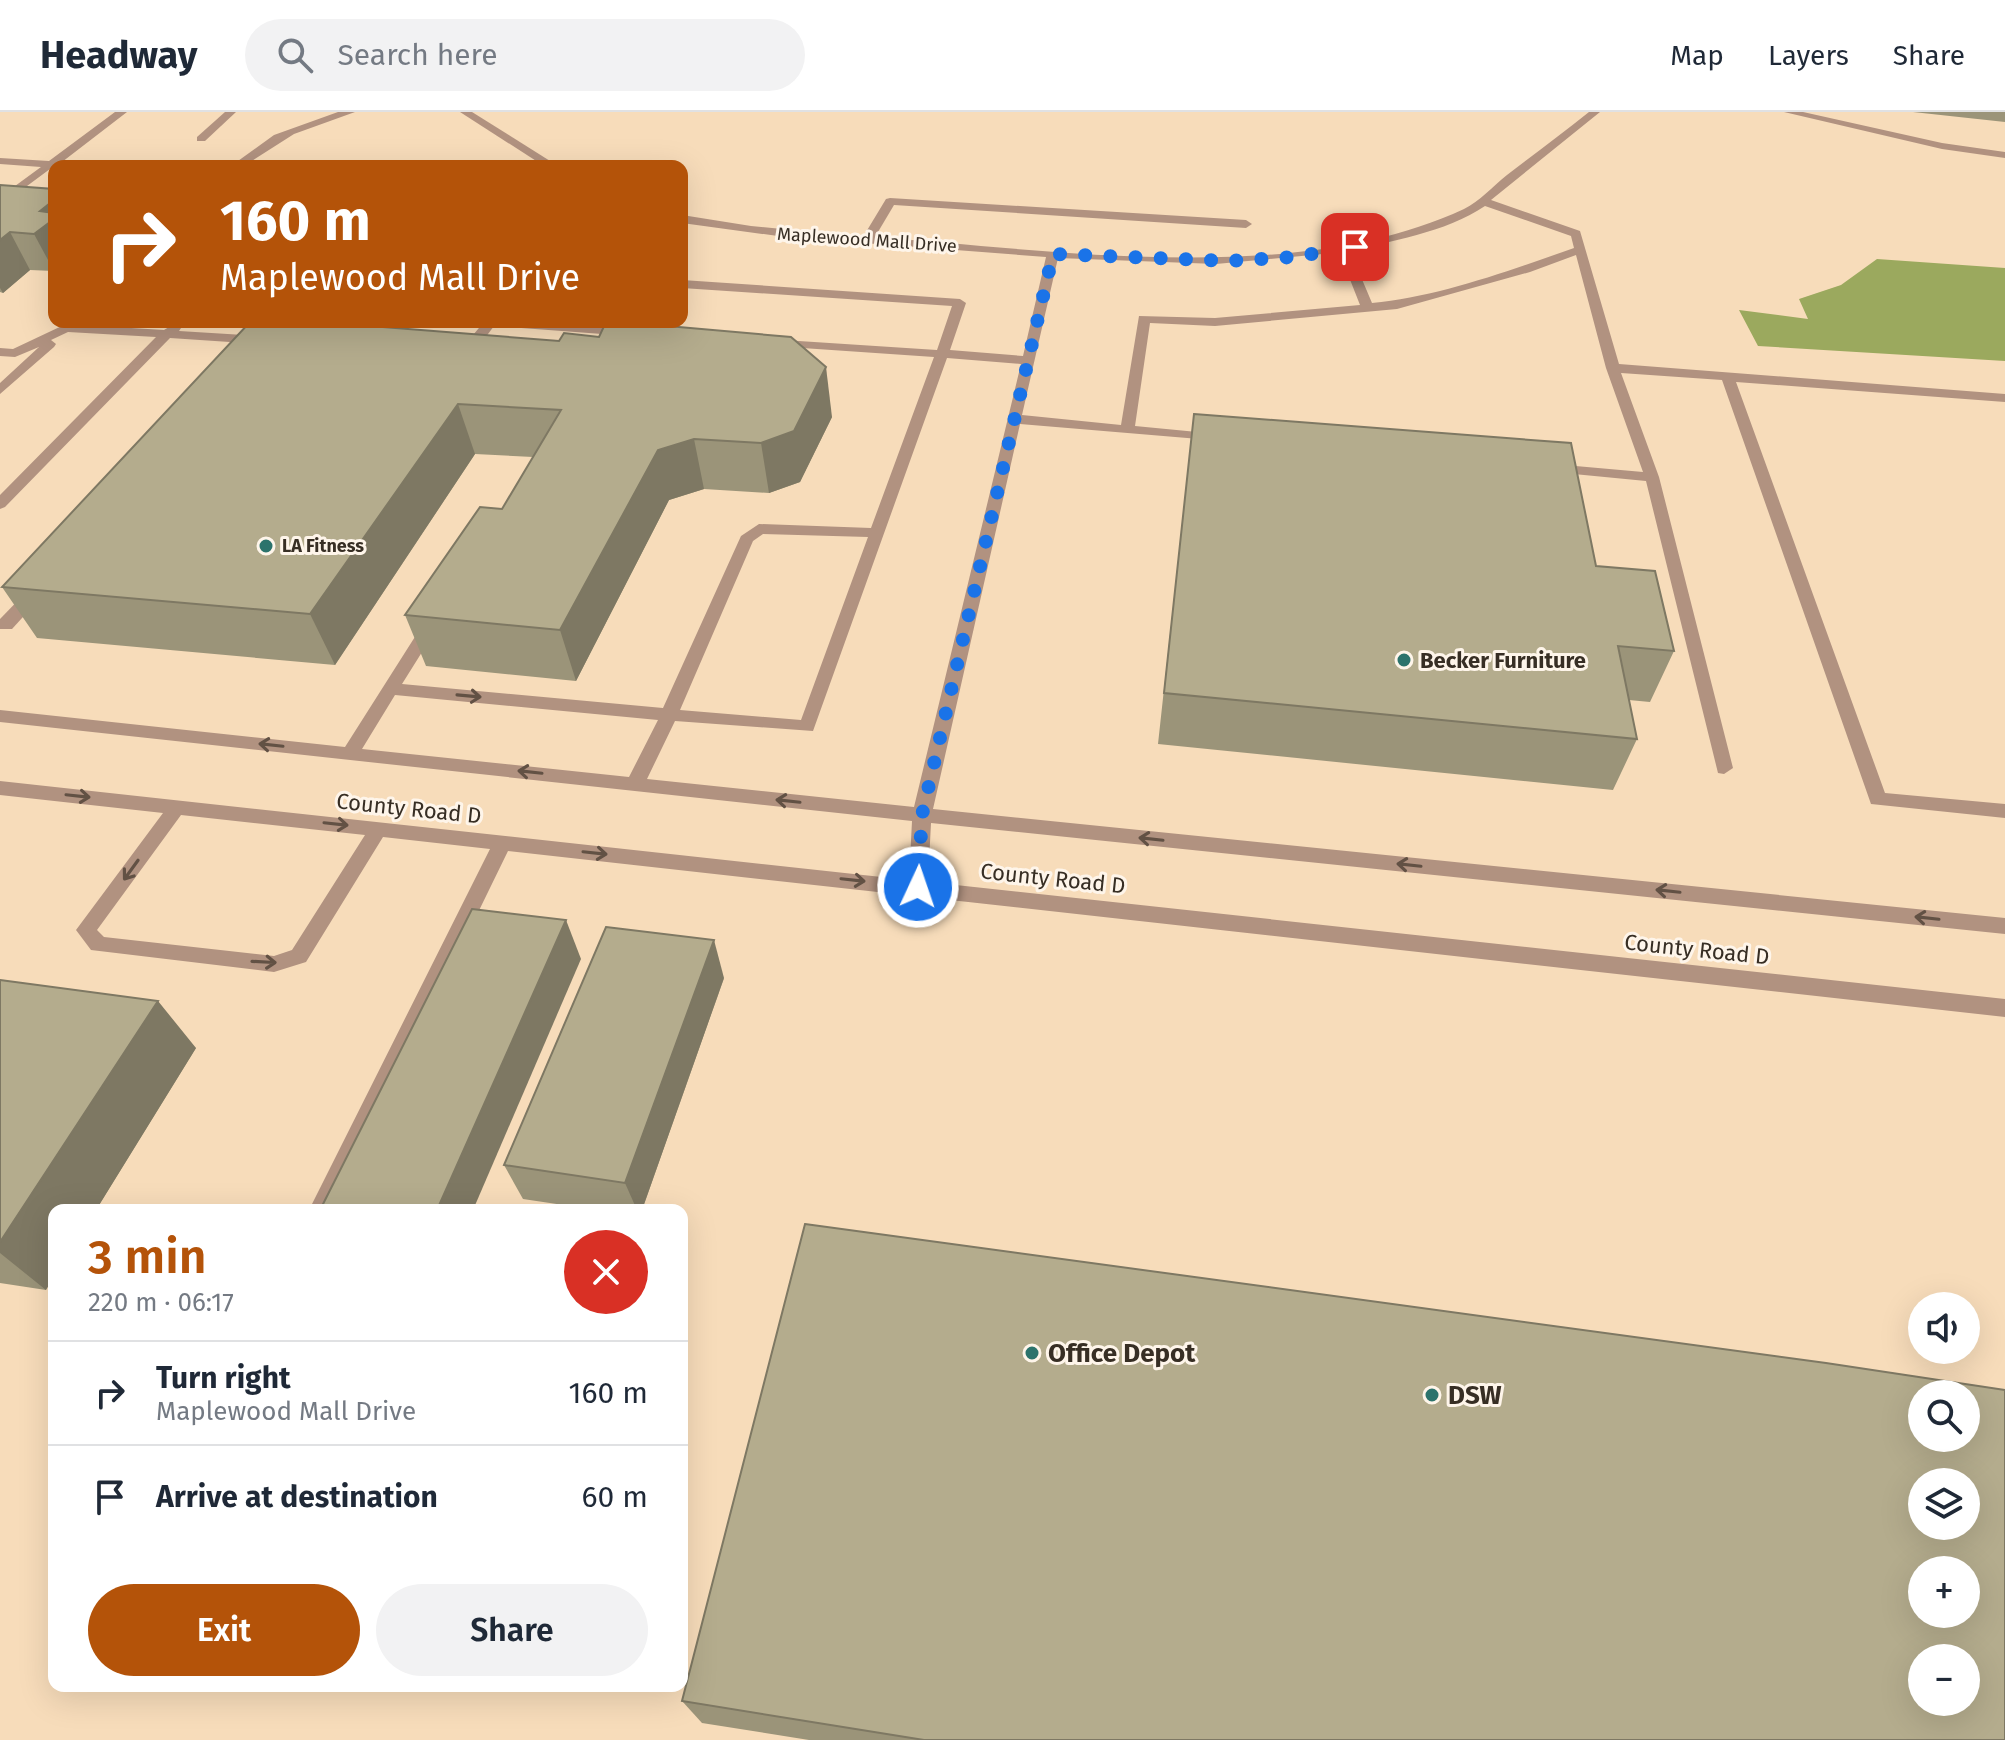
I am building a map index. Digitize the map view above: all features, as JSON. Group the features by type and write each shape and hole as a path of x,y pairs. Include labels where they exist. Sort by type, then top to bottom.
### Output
{"street":[{"path":"61,160 122,112"},
{"path":"201,139 231,112"},
{"path":"244,160 269,140 300,126 350,112"},
{"path":"465,112 542,160"},
{"name":"Maplewood Mall Drive","path":"688,220 746,231 1053,254 1228,261 1293,257 1408,234 1470,210 1595,112"},
{"path":"1794,113 1942,146 2005,155"},
{"path":"0,161 48,164"},
{"path":"1,202 48,170"},
{"path":"867,240 890,201 1246,224"},
{"path":"1482,201 1576,234 1613,368 1652,477 1724,768"},
{"path":"1,202 28,202"},
{"path":"1337,250 1355,277 1368,308"},
{"path":"1127,430 1144,319 1215,322 1397,305 1500,277 1579,250"},
{"path":"918,887 922,815 1053,254"},
{"path":"391,689 807,727 960,303 688,284"},
{"path":"0,352 15,353 64,328"},
{"path":"0,390 67,328"},
{"path":"102,328 269,341 258,352"},
{"path":"0,504 173,328"},
{"path":"448,341 477,339 486,328"},
{"path":"576,328 647,333"},
{"path":"755,341 1028,360"},
{"path":"1613,368 2005,398"},
{"path":"1728,377 1878,799 2005,811"},
{"path":"1015,419 1240,440"},
{"path":"1530,466 1652,477"},
{"path":"635,784 669,715 746,539 759,529 877,533"},
{"path":"0,624 6,625 48,579"},
{"path":"350,753 440,611"},
{"path":"0,716 922,815 2005,926"},
{"name":"County Road D","path":"0,788 2005,1008"},
{"path":"177,807 86,930 98,944 274,964 299,956 378,829"},
{"path":"324,1204 502,843"}],"shaded area":[{"path":"0,112 2005,112 2005,1740 0,1740"},
{"path":"1877,259 2005,268 2005,361 1758,346 1739,310 1808,319 1799,299 1841,285"}],"building":[{"path":"0,185 48,189 48,205 40,211 48,212 48,224 34,234 10,232 0,240"},
{"path":"244,328 395,328 559,341 564,333 599,337 603,328 688,328 791,337 826,367 794,431 761,443 694,439 658,450 560,630 405,615 480,507 502,509 561,410 458,404 310,614 2,587"},
{"name":"Becker Furniture","path":"1194,414 1571,443 1596,566 1655,571 1674,651 1618,646 1637,739 1164,693"},
{"path":"472,909 566,920 440,1204 323,1204"},
{"path":"606,927 714,940 625,1183 504,1165"},
{"path":"0,980 158,1001 0,1242"},
{"path":"805,1224 1939,1380 1908,1380 1908,1452 1980,1452 1980,1386 2005,1390 2005,1740 924,1740 682,1701 684,1692 688,1692 688,1678"}],"place":[{"name":"LA Fitness","path":"266,546"},
{"name":"Becker Furniture","path":"1404,660"},
{"name":"Office Depot","path":"1032,1353"},
{"name":"DSW","path":"1432,1395"}],"route":[{"path":"918,887 922,815 1053,254 1228,261 1293,257 1355,247"}]}
